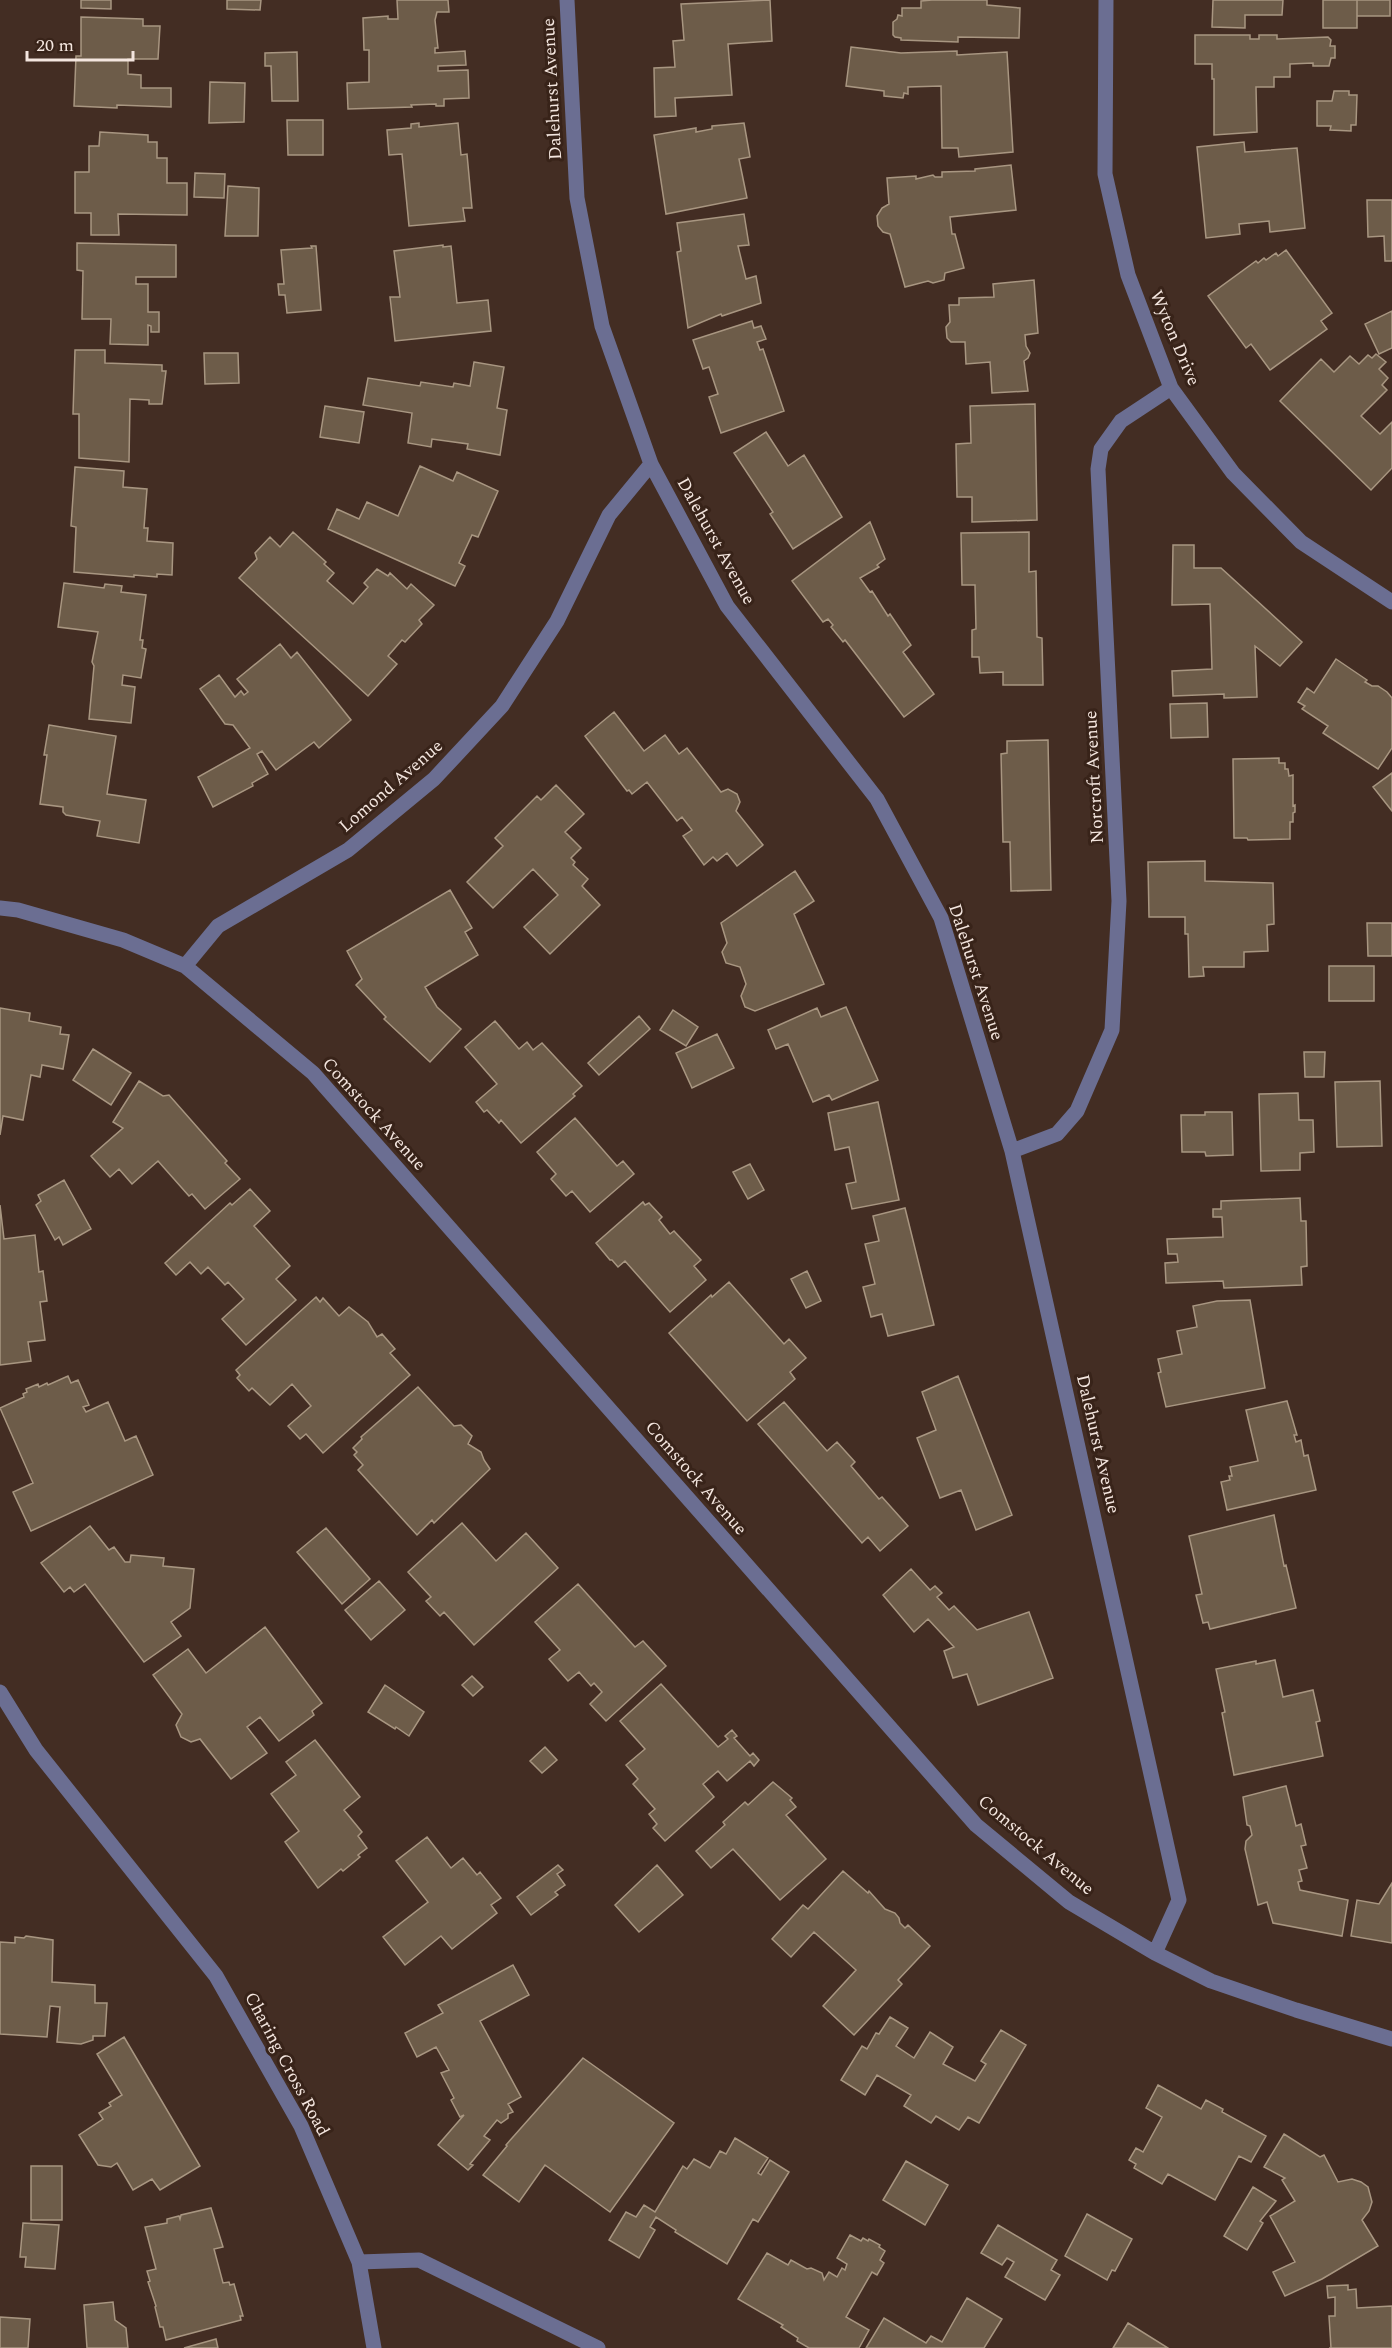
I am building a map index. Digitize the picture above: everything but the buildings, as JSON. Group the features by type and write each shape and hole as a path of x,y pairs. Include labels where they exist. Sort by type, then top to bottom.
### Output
{"street":[{"name":"Dalehurst Avenue","path":"567,0 577,198 602,326 651,464 727,606 877,799 941,918 1012,1150 1179,1900 1155,1953"},
{"name":"Wyton Drive","path":"1106,0 1105,174 1128,274 1171,388 1233,473 1301,542 1392,602"},
{"name":"Norcroft Avenue","path":"1012,1150 1057,1134 1077,1111 1112,1030 1119,901 1098,469 1101,449 1121,421 1171,388"},
{"name":"Lomond Avenue","path":"184,966 218,926 348,850 434,778 502,706 556,621 609,515 651,464"},
{"name":"Comstock Avenue","path":"0,908 18,910 123,940 184,966 313,1073 976,1825 1069,1902 1155,1953 1211,1981 1392,2039"},
{"name":"Charing Cross Road","path":"0,1692 36,1750 216,1976 301,2126 359,2262 374,2348"},
{"path":"359,2262 419,2260 598,2348"}]}
